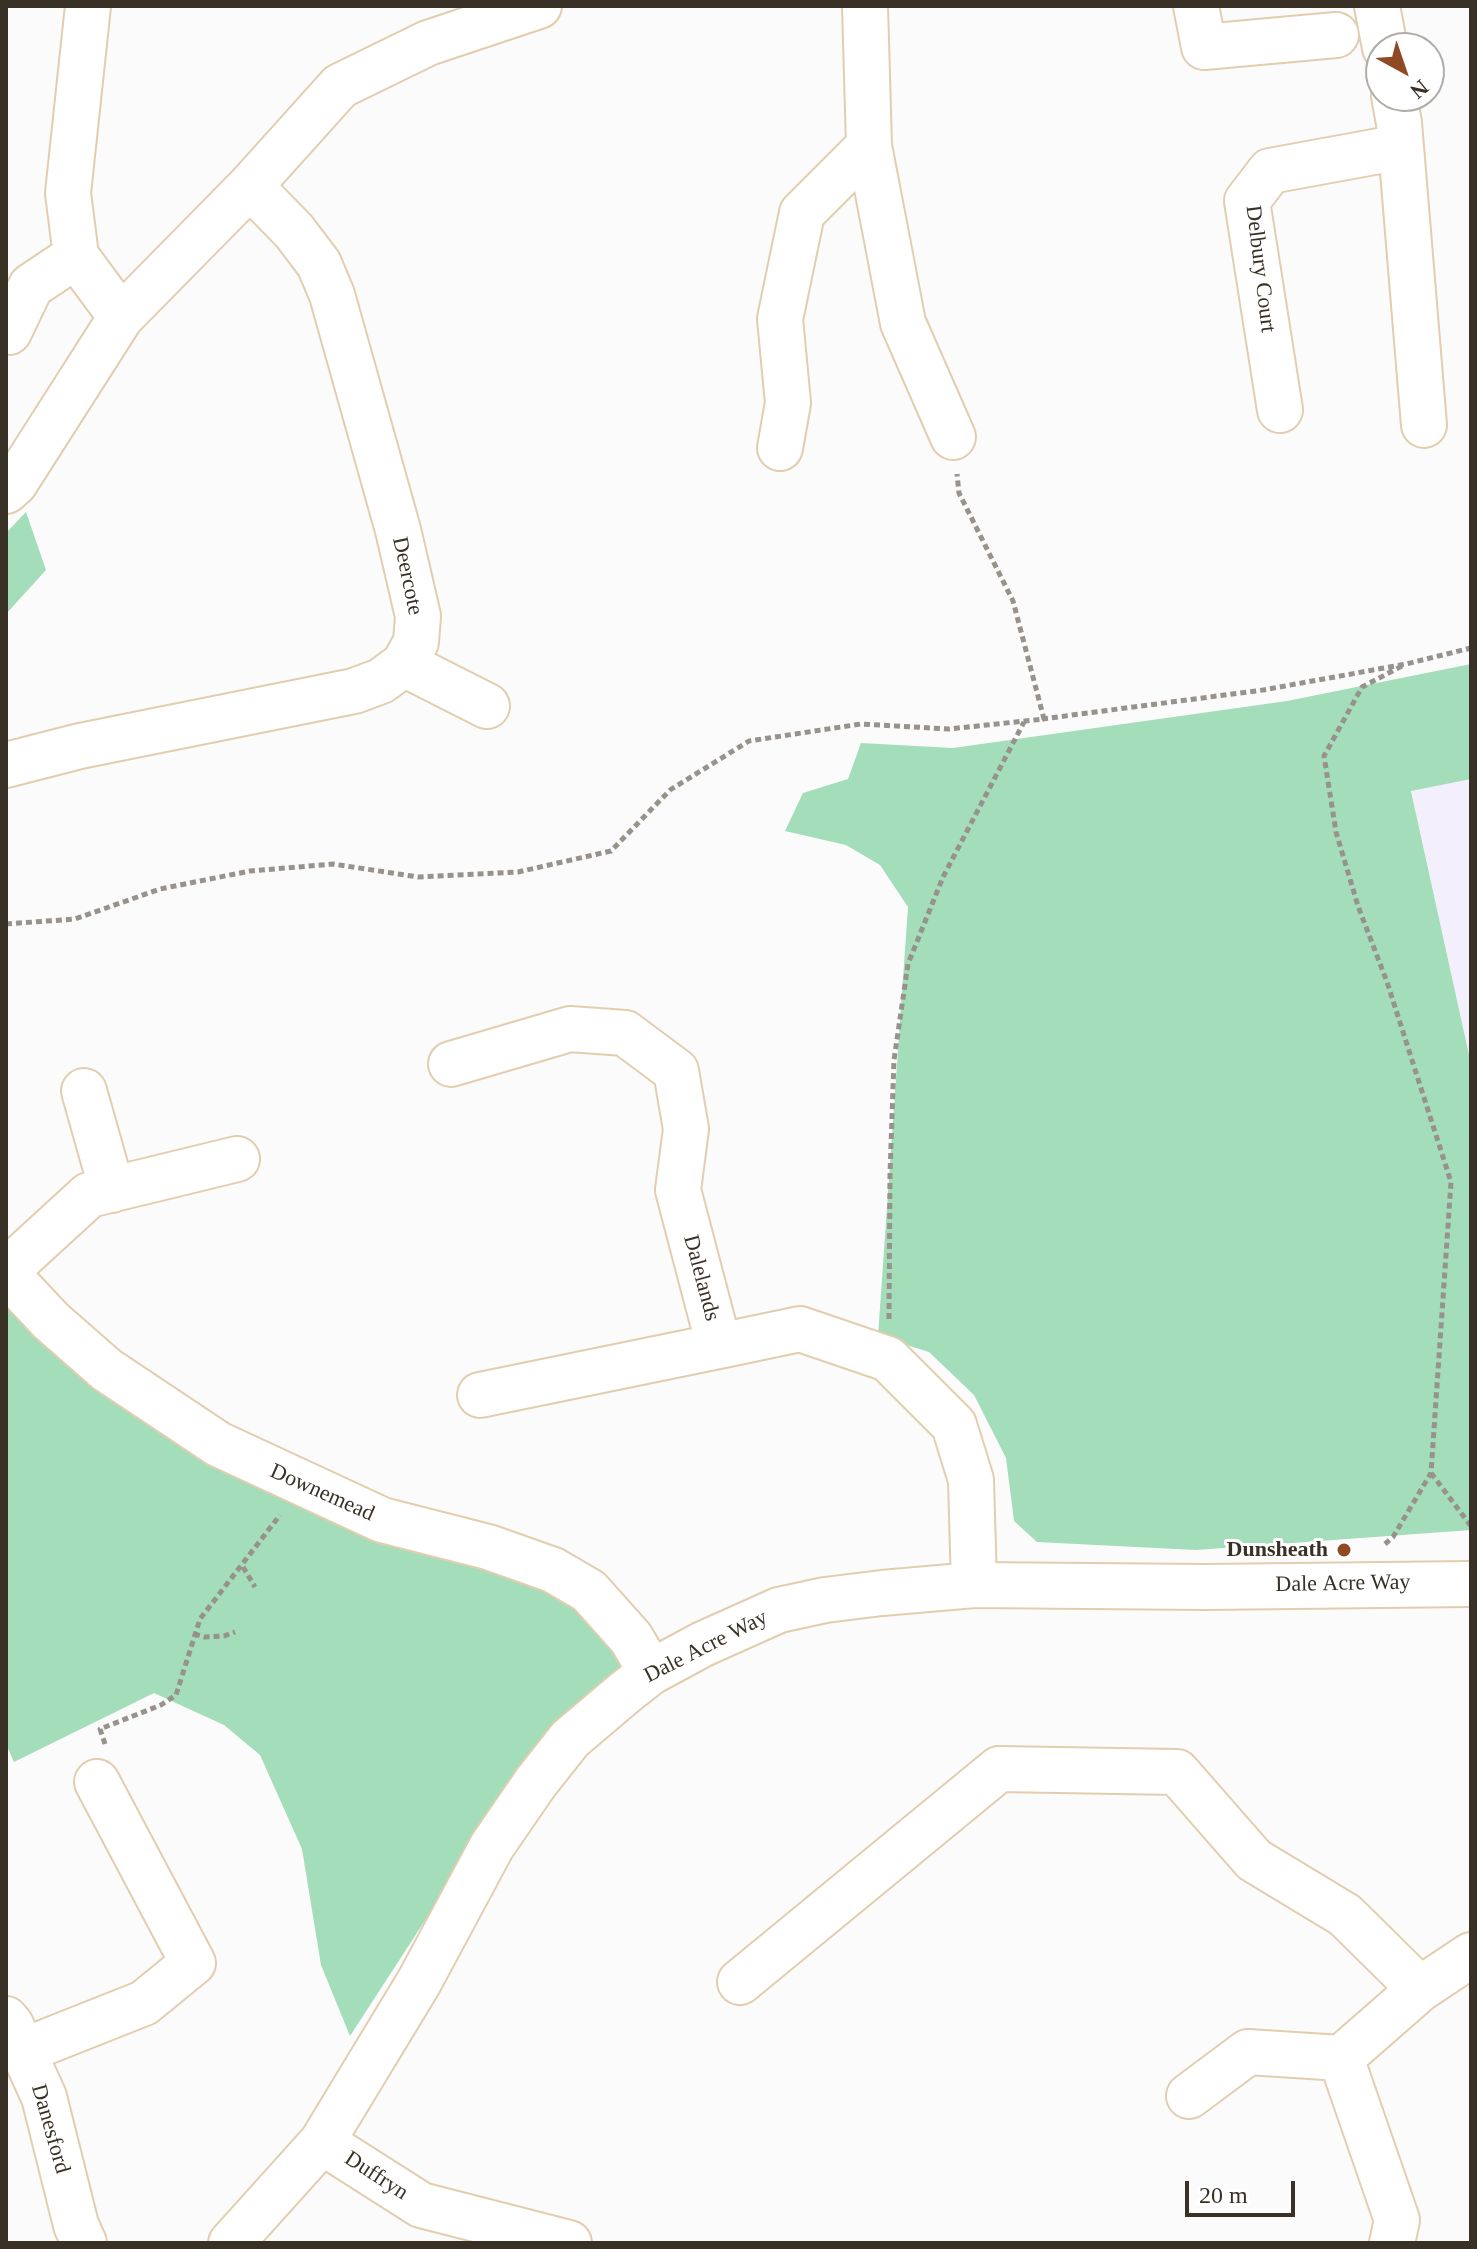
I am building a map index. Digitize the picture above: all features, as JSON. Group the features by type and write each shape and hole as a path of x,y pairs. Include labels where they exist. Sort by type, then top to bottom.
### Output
{"street":[{"path":"88,6 68,193 76,256 121,317"},
{"path":"6,491 15,483 121,317 250,186 340,86 428,43 539,6"},
{"path":"865,6 869,146 903,323 953,437"},
{"path":"1196,6 1204,47 1336,35"},
{"path":"1377,6 1382,32"},
{"path":"1396,112 1424,425"},
{"path":"780,448 788,403 780,319 802,213 869,146"},
{"name":"Delbury Court","path":"1280,410 1247,201 1270,171 1401,147"},
{"name":"Deercote","path":"250,186 294,231 319,264 332,295 398,530 418,616 416,642 404,664"},
{"path":"9,332 31,286 76,256"},
{"path":"6,765 80,746 354,691 381,681 404,664 487,706"},
{"name":"Dalelands","path":"451,1064 570,1029 625,1033 676,1071 686,1129 678,1190 719,1346 800,1329 888,1359 954,1425 971,1480 974,1585"},
{"path":"84,1091 112,1190"},
{"path":"6,1272 89,1195 237,1159"},
{"name":"Downemead","path":"6,1272 51,1321 107,1370 218,1444 382,1520 488,1547 553,1570 589,1591 631,1638 651,1672"},
{"path":"480,1395 719,1346"},
{"name":"Dale Acre Way","path":"231,2243 322,2142 419,1982 492,1846 570,1739 651,1672 703,1644 779,1610 825,1600 974,1585 1205,1587 1471,1584"},
{"path":"740,1982 999,1769 1177,1772 1254,1860 1345,1915 1420,1989"},
{"path":"14,2035 144,2003 193,1963 97,1782"},
{"path":"1189,2096 1248,2052 1356,2045 1420,1989 1471,1955"},
{"name":"Danesford","path":"14,2035 44,2097 76,2225 84,2243"},
{"path":"1356,2045 1397,2220 1392,2243"},
{"name":"Duffryn","path":"322,2142 421,2205 569,2243"}],"path":[{"path":"953,437 959,493 1013,601 1044,719"},
{"path":"888,1359 894,1060 908,964 943,877 1022,722 1263,690 1406,664 1471,648"},
{"path":"1383,1545 1393,1537 1431,1473 1451,1182 1336,832 1324,756 1362,687 1406,664"},
{"path":"6,924 75,919 160,889 250,871 333,864 418,877 518,872 611,851 670,790 749,741 861,724 949,729 1044,719"},
{"path":"1431,1473 1471,1526"},
{"path":"97,1782 113,1764 100,1729 161,1705 176,1695 194,1634 213,1599 243,1567 279,1516 297,1483"},
{"path":"243,1567 255,1587"},
{"path":"194,1634 205,1637 235,1632"}],"shaded area":[{"path":"1471,754 1471,1064 1411,790"}],"green space":[{"path":"26,512 46,570 6,614 6,533"},
{"path":"1471,664 1471,779 1411,791 1471,1064 1471,1530 1196,1550 1037,1542 1014,1521 1006,1458 974,1395 929,1352 878,1336 908,907 880,865 846,845 785,831 803,793 848,779 861,743 953,748 1287,701"},
{"path":"6,1302 39,1338 555,1584 636,1672 487,1825 350,2036 321,1965 302,1849 260,1755 224,1725 154,1693 14,1762 6,1744"}],"place":[{"name":"Dunsheath","path":"1344,1550"}]}
